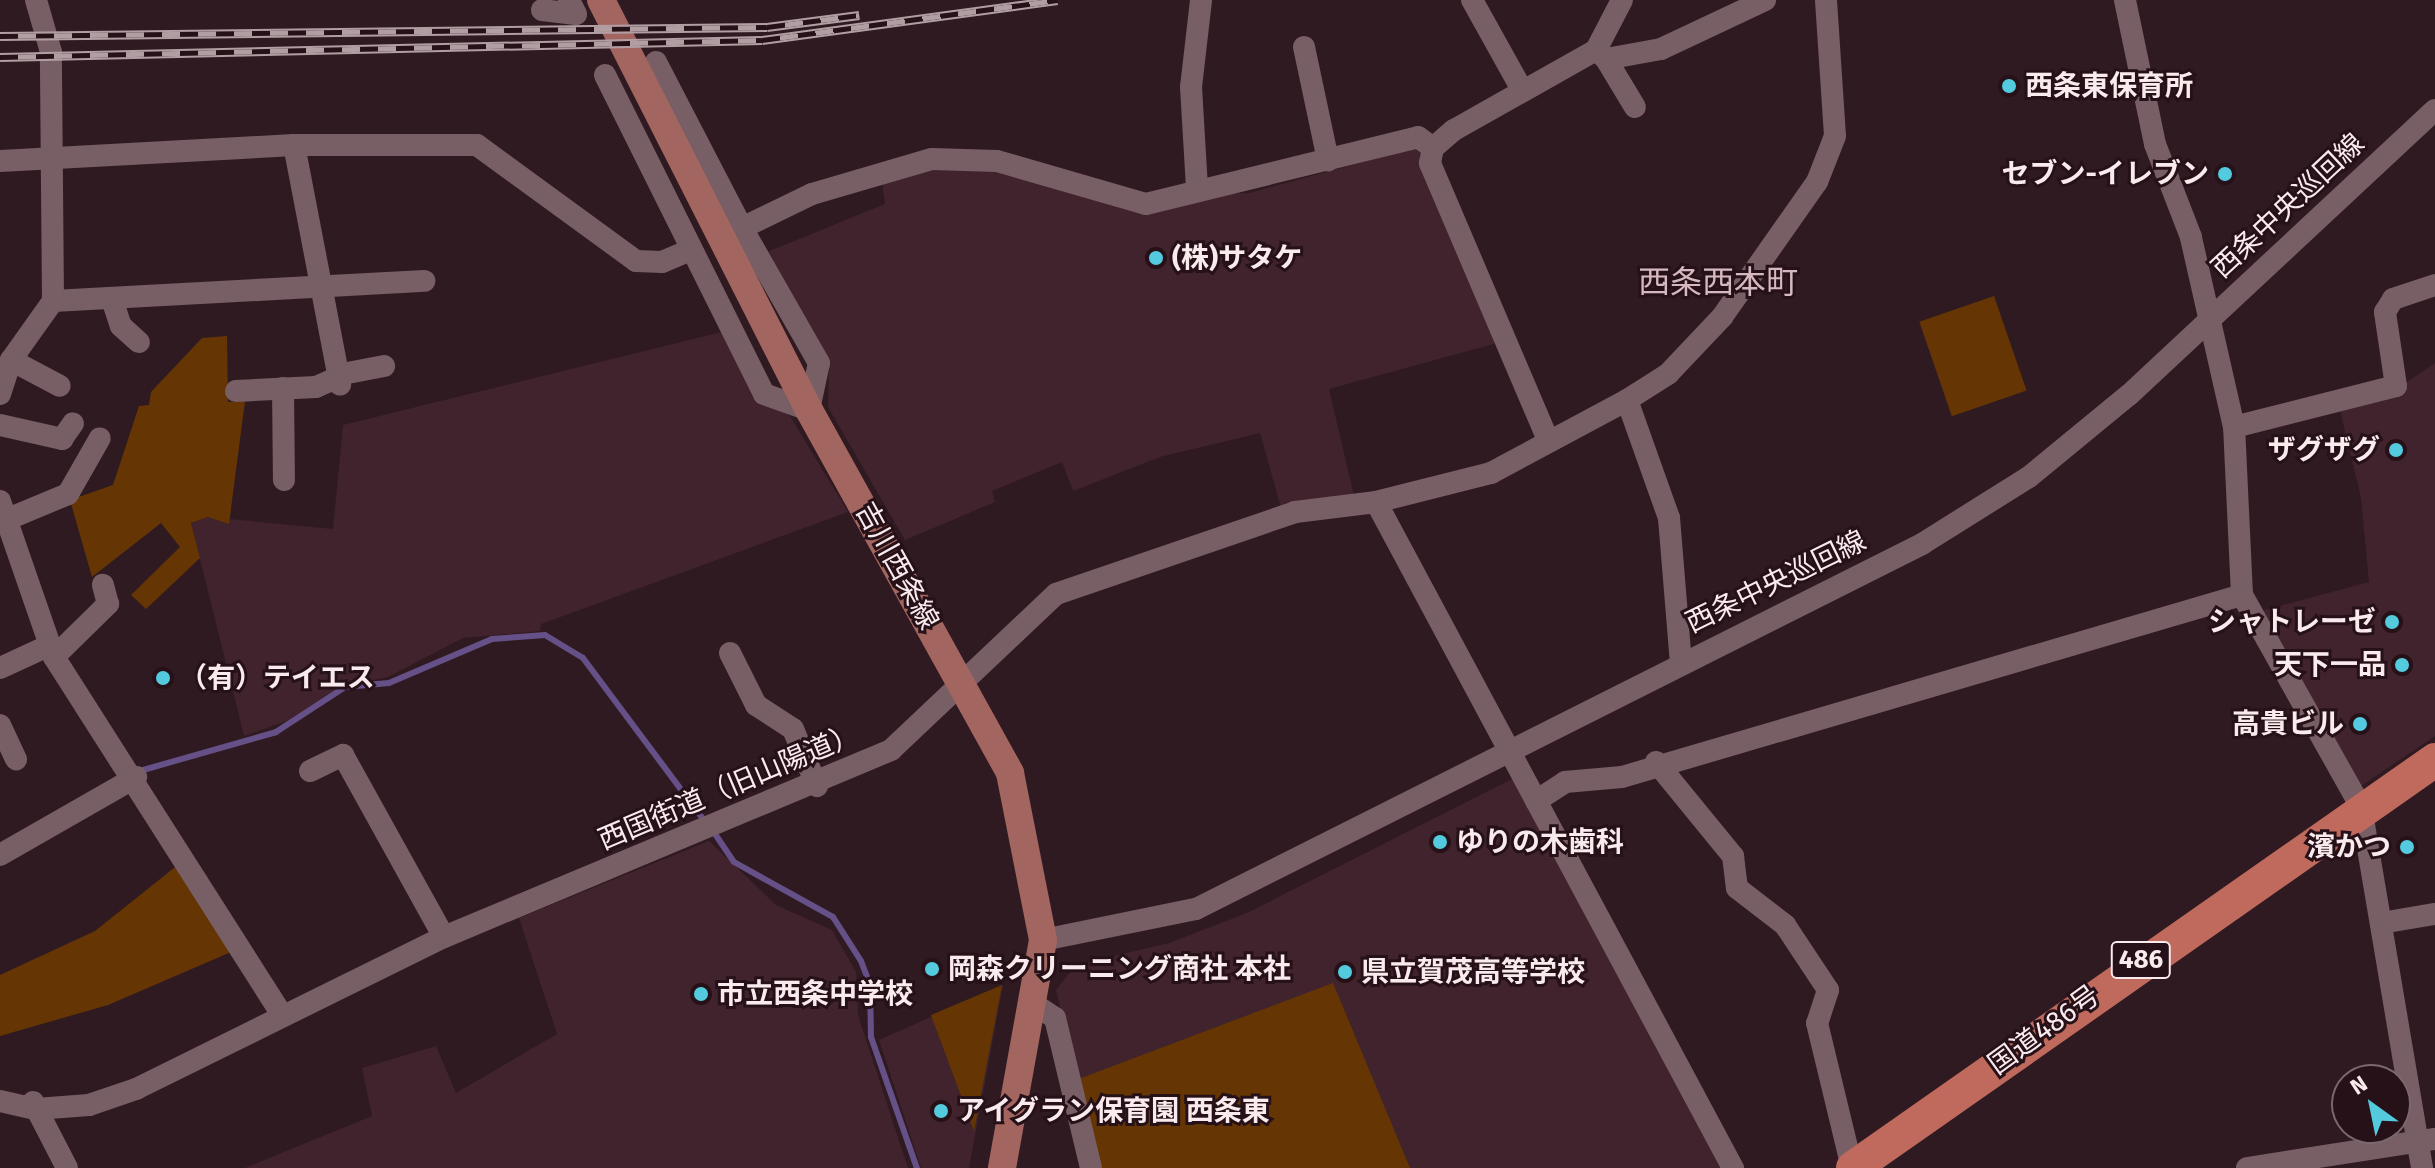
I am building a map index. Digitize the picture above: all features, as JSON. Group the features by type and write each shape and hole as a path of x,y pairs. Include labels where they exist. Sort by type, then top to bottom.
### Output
{"highway":[{"name":"国道486号","path":"1852,1168 2361,807 2435,760"}],"main road":[{"name":"吉川西条線","path":"601,0 809,410 962,681 1017,798 1043,940 1034,1004 1002,1168"}],"street":[{"path":"0,394 11,360 53,301 55,155 51,52 36,0"},
{"path":"542,10 576,14 569,0"},
{"path":"1197,188 1191,87 1201,0"},
{"path":"1472,0 1522,90"},
{"path":"1601,55 1622,0"},
{"path":"1548,440 1430,163 1433,148 1522,90 1601,55 1661,49 1765,0"},
{"name":"西国街道（旧山陽道）","path":"14,1102 89,1105 136,1089 281,1013 444,937 817,786 891,750 1056,594 1295,512 1376,502 1491,473 1627,400 1668,374 1722,317 1817,182 1835,136 1826,0"},
{"path":"2125,0 2155,144 2191,237 2234,427 2242,595 2361,807 2381,923 2427,1141 2422,1168"},
{"path":"1304,47 1328,160"},
{"path":"1601,55 1635,107"},
{"path":"605,75 688,251 764,394 809,410 819,363 742,228 656,62"},
{"path":"630,129 678,105"},
{"name":"西条中央巡回線","path":"1043,940 1196,909 1922,544 2029,477 2208,322 2435,110"},
{"path":"742,228 841,183 932,159 997,161 1146,204 1197,188 1240,185 1418,137 1433,148"},
{"path":"294,145 319,292 338,379"},
{"path":"0,161 55,155 294,145 477,145 636,261 662,262 688,251"},
{"path":"53,301 319,292 424,281"},
{"path":"2234,427 2396,386 2385,312 2393,299 2435,285"},
{"path":"112,299 121,326 139,342"},
{"path":"11,360 60,386"},
{"path":"236,391 283,388 338,379 384,366"},
{"path":"283,388 284,480"},
{"path":"1627,400 1669,518 1681,663"},
{"path":"0,425 62,439 73,423"},
{"path":"100,438 68,494 4,510 52,651 136,777 281,1013"},
{"path":"1376,502 1733,1168"},
{"path":"0,668 52,651 108,604 103,585"},
{"path":"1536,801 1565,782 1622,777 1656,762 2242,595"},
{"path":"730,653 756,705 793,729 817,786"},
{"path":"0,725 16,760"},
{"path":"310,771 343,755 444,937"},
{"path":"1656,762 1733,856 1737,888 1785,925 1828,990 1817,1023 1852,1168"},
{"path":"0,855 136,777"},
{"path":"2381,923 2435,914"},
{"path":"1034,1004 1055,1018 1091,1168"},
{"path":"14,1102 67,1168"},
{"path":"2249,1168 2427,1141"}],"shaded area":[{"name":"(株)サタケ","path":"1419,147 1497,343 1329,389 1354,496 1281,508 1260,433 1160,457 1073,491 1062,462 992,491 995,502 905,540 828,407 829,365 767,252 885,204 882,181 941,166 999,165 1143,211 1202,194 1249,193"},
{"path":"1994,296 2027,391 1952,416 1919,322"},
{"path":"722,332 755,395 790,416 848,512 541,624 540,631 463,638 388,677 341,686 287,721 244,736 191,523 208,517 333,529 343,425"},
{"path":"227,336 228,402 245,401 229,524 208,517 191,523 200,558 146,609 131,595 180,547 161,523 92,577 70,500 113,485 139,406 149,405 151,392 202,338"},
{"path":"2435,363 2435,736 2358,788 2257,612 2369,582 2361,498 2339,406 2403,385"},
{"name":"県立賀茂高等学校","path":"1514,778 1726,1168 1097,1168 1056,990 1076,965 1169,943 1247,913"},
{"name":"市立西条中学校","path":"709,841 776,905 832,930 856,972 858,1015 908,1168 245,1168 372,1116 362,1068 436,1046 456,1093 557,1034 519,918"},
{"path":"184,860 238,949 108,1005 0,1036 0,975 95,931"},
{"path":"1333,983 1410,1168 1097,1168 1076,1080"},
{"path":"1002,985 974,1131 931,1015"},
{"name":"アイグラン保育園 西条東","path":"1003,985 969,1168 921,1168 879,1040"}],"waterway":[{"path":"136,772 276,732 345,687 389,683 492,639 545,635 583,658 706,823"},
{"path":"713,831 734,862 833,917 861,961 870,985 871,1037 917,1168"}],"railway":[{"path":"0,57 762,40 1057,0"},
{"path":"0,36 767,27 859,15"}],"place":[{"name":"西条東保育所","path":"2009,86"},
{"name":"セブン-イレブン","path":"2225,174"},
{"name":"(株)サタケ","path":"1156,258"},
{"name":"ザグザグ","path":"2396,450"},
{"name":"シャトレーゼ","path":"2392,622"},
{"name":"天下一品","path":"2402,665"},
{"name":"（有）テイエス","path":"163,678"},
{"name":"高貴ビル","path":"2360,724"},
{"name":"ゆりの木歯科","path":"1440,842"},
{"name":"濱かつ","path":"2407,847"},
{"name":"岡森クリーニング商社 本社","path":"932,969"},
{"name":"県立賀茂高等学校","path":"1345,972"},
{"name":"市立西条中学校","path":"701,994"},
{"name":"アイグラン保育園 西条東","path":"941,1111"}],"district":[{"name":"西条西本町","path":"1718,282"}]}
